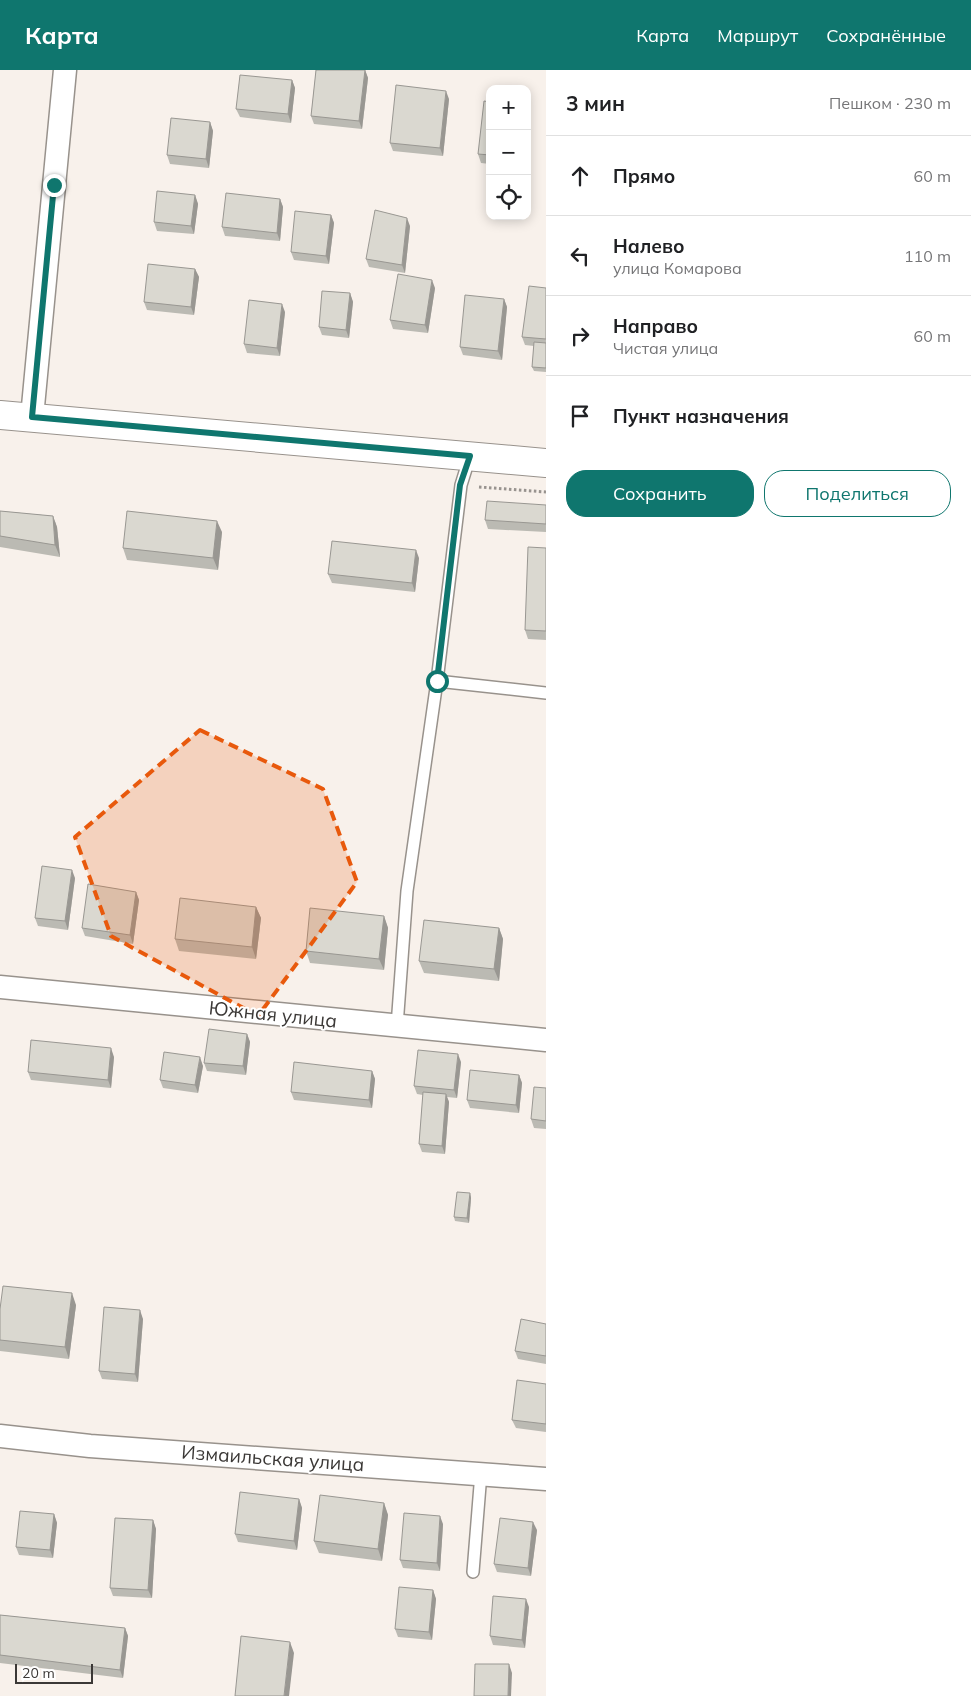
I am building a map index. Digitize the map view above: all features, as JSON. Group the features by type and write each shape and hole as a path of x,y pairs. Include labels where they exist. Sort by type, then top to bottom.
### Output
{"street":[{"path":"32,417 65,70"},
{"path":"0,415 546,463"},
{"name":"Южная улица","path":"0,987 546,1040"},
{"name":"Измаильская улица","path":"0,1436 90,1446 546,1479"}],"lane":[{"path":"397,1026 407,891 437,681 460,485 470,456"},
{"path":"437,681 546,693"},
{"path":"473,1572 481,1473"}],"path":[{"path":"460,485 546,492"}],"highlighted area":[{"path":"200,730 323,789 357,882 258,1016 111,936 75,837"}],"building":[{"path":"316,70 365,70 359,121 311,116"},
{"path":"240,75 292,80 288,114 236,109"},
{"path":"396,85 446,91 440,148 390,143"},
{"path":"484,101 486,101 486,155 478,154"},
{"path":"171,118 210,122 206,159 167,155"},
{"path":"157,191 195,195 191,226 154,222"},
{"path":"226,193 280,199 277,233 222,227"},
{"path":"375,210 407,218 402,265 366,259"},
{"path":"295,211 331,215 326,256 291,252"},
{"path":"148,264 195,269 191,307 144,302"},
{"path":"398,274 432,280 425,325 390,320"},
{"path":"529,286 546,288 546,339 522,337"},
{"path":"322,291 350,293 346,330 319,327"},
{"path":"465,295 504,299 498,351 460,347"},
{"path":"249,300 282,304 277,348 244,344"},
{"path":"534,342 546,343 546,368 532,367"},
{"path":"487,501 546,505 546,524 485,520"},
{"path":"0,511 53,516 55,545 0,536"},
{"path":"127,511 217,521 213,558 123,548"},
{"path":"332,541 416,550 412,583 328,574"},
{"path":"528,547 546,548 546,631 525,630"},
{"path":"42,866 72,870 65,921 35,918"},
{"path":"88,884 136,892 130,935 82,928"},
{"path":"180,898 256,907 252,947 175,939"},
{"path":"310,908 384,916 379,959 306,951"},
{"path":"424,920 499,928 494,969 419,961"},
{"path":"209,1029 247,1034 243,1066 204,1063"},
{"path":"31,1040 111,1048 108,1080 28,1072"},
{"path":"418,1050 458,1054 454,1090 414,1086"},
{"path":"164,1052 200,1057 195,1085 160,1080"},
{"path":"294,1062 372,1071 369,1100 291,1092"},
{"path":"470,1070 519,1075 516,1105 467,1100"},
{"path":"534,1087 546,1088 546,1121 531,1119"},
{"path":"423,1092 446,1094 442,1146 419,1144"},
{"path":"457,1192 470,1193 467,1218 454,1217"},
{"path":"3,1286 72,1293 65,1347 0,1340 0,1309"},
{"path":"104,1307 140,1310 135,1374 99,1371"},
{"path":"521,1319 546,1324 546,1356 515,1351"},
{"path":"517,1380 546,1384 546,1424 512,1420"},
{"path":"240,1492 299,1499 294,1541 235,1534"},
{"path":"320,1495 384,1503 378,1549 314,1541"},
{"path":"20,1511 54,1514 50,1550 16,1547"},
{"path":"404,1513 440,1516 437,1563 400,1560"},
{"path":"115,1518 153,1520 148,1590 110,1588"},
{"path":"500,1518 533,1522 528,1568 494,1564"},
{"path":"399,1587 433,1590 429,1632 395,1629"},
{"path":"493,1596 526,1599 522,1640 490,1636"},
{"path":"0,1615 125,1628 120,1670 0,1655"},
{"path":"241,1636 290,1642 284,1696 235,1696"},
{"path":"475,1664 509,1664 508,1696 474,1696"}],"route":[{"path":"54,185 32,417 470,456 460,485 437,681"}]}
